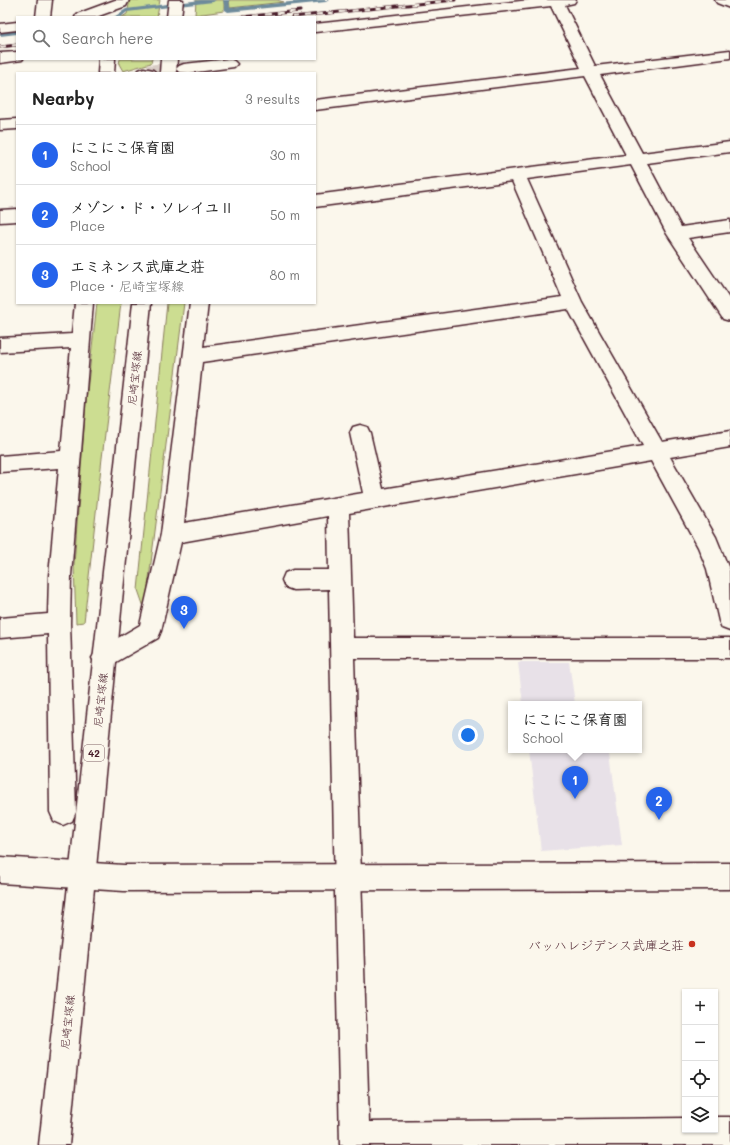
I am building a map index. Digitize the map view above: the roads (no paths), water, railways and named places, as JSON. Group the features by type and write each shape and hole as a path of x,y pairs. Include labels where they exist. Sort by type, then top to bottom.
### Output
{"street":[{"path":"43,16 45,0"},
{"path":"85,16 121,3 122,0"},
{"path":"174,16 176,0"},
{"path":"722,0 730,4"},
{"path":"316,28 563,1 590,71 676,234 730,314"},
{"path":"0,28 16,26"},
{"path":"316,105 730,54"},
{"path":"0,58 16,56"},
{"path":"106,72 107,60"},
{"path":"168,72 169,60"},
{"path":"184,69 229,65"},
{"path":"0,126 16,124"},
{"path":"316,201 730,147"},
{"path":"517,174 573,302 708,544 718,569 730,621"},
{"path":"0,216 16,215"},
{"path":"676,234 730,226"},
{"path":"193,356 573,302"},
{"path":"63,812 58,623 69,459 84,304"},
{"name":"尼崎宝塚線","path":"54,1145 142,304"},
{"path":"104,658 150,632 172,534 199,304"},
{"path":"0,345 80,341"},
{"path":"360,433 375,499"},
{"path":"172,534 730,439"},
{"path":"0,464 69,459"},
{"path":"338,506 355,1141 730,1132"},
{"path":"293,580 340,579"},
{"path":"0,628 58,623"},
{"path":"342,648 730,648"},
{"path":"0,870 124,878 347,876 730,876"}],"waterway":[{"path":"118,16 126,11 213,0"},
{"path":"226,0 228,10 326,0"},
{"path":"0,34 16,32"}],"tunnel":[{"path":"157,72 184,69"}],"railway":[{"path":"302,16 455,0"},
{"path":"251,16 300,11"},
{"path":"0,47 16,45"}],"place":[{"name":"エミネンス武庫之荘","path":"184,629"},
{"name":"にこにこ保育園","path":"575,799"},
{"name":"メゾン・ド・ソレイユⅡ","path":"659,820"},
{"name":"バッハレジデンス武庫之荘","path":"692,944"}]}
